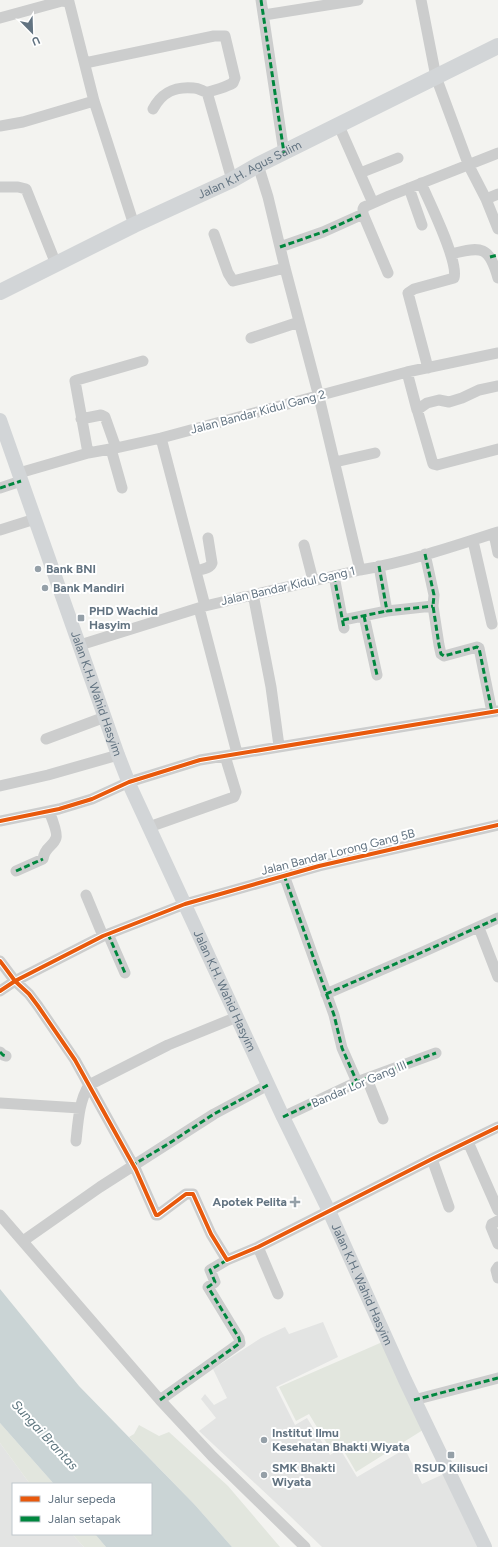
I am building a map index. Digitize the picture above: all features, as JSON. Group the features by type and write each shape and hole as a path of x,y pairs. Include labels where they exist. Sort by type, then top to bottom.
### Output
{"highway":[{"name":"Jalan K.H. Agus Salim","path":"0,292 134,225 232,180 258,165 498,46"}],"main road":[{"name":"Jalan K.H. Wahid Hasyim","path":"0,420 118,755 129,782 268,1085 329,1211 414,1400 485,1547"}],"street":[{"path":"0,18 66,0 69,2 94,101 134,225"},
{"path":"261,0 284,153"},
{"path":"264,15 358,0"},
{"path":"421,0 436,77 469,166 486,199 498,229"},
{"path":"85,63 223,35 226,37 235,81 232,84 207,92 194,88 183,88 171,91 162,96 153,109"},
{"path":"207,92 232,180"},
{"path":"0,126 23,122 94,101"},
{"path":"339,126 373,203"},
{"path":"388,273 363,214 364,207 408,188 469,166 498,153"},
{"path":"360,173 398,158"},
{"path":"258,165 268,197 319,397 360,570"},
{"path":"422,183 451,254 455,270 454,278 414,289 408,293 428,368"},
{"path":"0,187 18,186 26,189 56,264"},
{"path":"408,188 422,225"},
{"path":"486,199 498,194"},
{"path":"280,247 322,232 363,214"},
{"path":"214,234 228,273 233,281 285,268"},
{"path":"451,254 479,249 494,256 494,264 498,278"},
{"path":"251,338 299,322"},
{"name":"Jalan Bandar Kidul Gang 2","path":"0,488 20,477 88,453 114,449 161,438 319,397 407,372 498,353"},
{"path":"88,453 75,384 77,380 143,361"},
{"path":"407,372 433,464 437,465 498,449"},
{"path":"417,409 427,403 439,400 449,402 479,390 498,386"},
{"path":"81,419 101,415 105,417 114,449 122,488"},
{"path":"161,438 196,571 202,607 237,753"},
{"path":"335,462 375,453"},
{"path":"0,530 35,519"},
{"path":"496,533 498,553"},
{"name":"Jalan Bandar Kidul Gang 1","path":"80,645 202,607 312,580 379,566 496,533"},
{"path":"196,571 211,566 212,563 208,538"},
{"path":"473,540 492,624"},
{"path":"304,545 312,580"},
{"path":"0,821 49,811 92,799 129,782 180,765 237,753 495,711 479,648 477,647 443,656 439,645 433,606 434,595 425,554"},
{"path":"379,566 387,611"},
{"path":"334,576 344,624 364,616 387,611 433,606"},
{"path":"253,594 271,687 279,746"},
{"path":"364,616 377,675"},
{"path":"46,739 105,716"},
{"path":"0,786 118,755"},
{"path":"149,827 234,797 236,792 225,756"},
{"path":"16,870 43,859 44,852 55,840 56,834 49,811"},
{"name":"Jalan Bandar Lorong Gang 5B","path":"0,991 15,981 106,935 185,904 368,854 498,825"},
{"path":"284,876 326,994 342,1048 362,1080 383,1119"},
{"path":"86,895 125,973"},
{"path":"326,994 479,928 498,918"},
{"path":"479,928 498,977"},
{"path":"0,961 15,981 29,994 75,1060 133,1165 157,1216 186,1194 193,1194 211,1234 227,1260"},
{"path":"76,1141 80,1108 84,1094 89,1085 168,1045 237,1017"},
{"name":"Bandar Lor Gang III","path":"283,1117 362,1080 436,1053"},
{"path":"23,1241 133,1165 214,1114 268,1085"},
{"path":"0,1103 80,1108"},
{"path":"160,1400 240,1343 239,1338 208,1286 214,1282 210,1270 227,1260 258,1247 498,1127"},
{"path":"468,1142 498,1210"},
{"path":"432,1159 449,1207"},
{"path":"0,1215 160,1400 212,1456 305,1547"},
{"path":"498,1221 492,1224 491,1227 498,1244"},
{"path":"258,1247 278,1294"},
{"path":"498,1267 496,1270 498,1278"},
{"path":"414,1400 498,1378"}],"shaded area":[{"name":"Institut Ilmu Kesehatan Bhakti Wiyata","path":"323,1322 338,1357 276,1387 295,1425 307,1418 330,1455 340,1449 357,1477 405,1449 422,1484 448,1472 483,1547 322,1547 199,1431 216,1418 201,1399 205,1394 214,1405 227,1398 213,1369 261,1338 285,1327 289,1334"},
{"path":"387,1340 426,1428 356,1472 341,1446 332,1452 309,1414 296,1421 279,1387"},
{"path":"0,1423 53,1483 29,1483 0,1443"},
{"path":"139,1425 159,1436 169,1432 228,1486 280,1547 232,1547 195,1505 129,1437 134,1434"},
{"path":"0,1443 29,1483 12,1483 12,1535 73,1535 84,1547 0,1547"},
{"path":"73,1535 96,1535 106,1547 84,1547"}],"water":[{"name":"Sungai Brantas","path":"0,1289 79,1386 195,1505 232,1547 106,1547 96,1535 152,1535 152,1483 53,1483 0,1423"}],"marked path":[{"path":"261,0 284,153"},
{"path":"280,247 323,232 363,214"},
{"path":"490,257 498,255"},
{"path":"0,488 21,481"},
{"path":"425,554 434,595 433,606 441,654 444,656 477,647 479,648 492,712"},
{"path":"379,566 387,611 433,606"},
{"path":"334,576 344,628"},
{"path":"343,620 387,611"},
{"path":"364,616 377,675"},
{"path":"16,871 43,859"},
{"path":"284,875 334,1015 342,1048 357,1082"},
{"path":"326,994 498,918"},
{"path":"108,934 125,973"},
{"path":"0,1052 6,1056"},
{"path":"283,1117 357,1082 436,1053"},
{"path":"134,1167 133,1165 214,1114 268,1085"},
{"path":"160,1400 240,1343 239,1338 208,1287 215,1282 210,1270 227,1260"},
{"path":"414,1400 498,1378"}],"cycle path":[{"path":"0,821 59,809 92,799 129,782 200,760 498,711"},
{"path":"0,991 15,981 103,936 185,904 319,866 498,825"},
{"path":"0,961 15,981 29,994 75,1060 136,1170 156,1215 186,1194 193,1194 211,1234 227,1260 258,1247 498,1127"}],"place":[{"name":"Bank BNI","path":"38,569"},
{"name":"Bank Mandiri","path":"45,588"},
{"name":"PHD Wachid Hasyim","path":"81,618"},
{"name":"Apotek Pelita","path":"295,1202"},
{"name":"Institut Ilmu Kesehatan Bhakti Wiyata","path":"264,1440"},
{"name":"RSUD Kilisuci","path":"451,1455"},
{"name":"SMK Bhakti Wiyata","path":"264,1475"}]}
